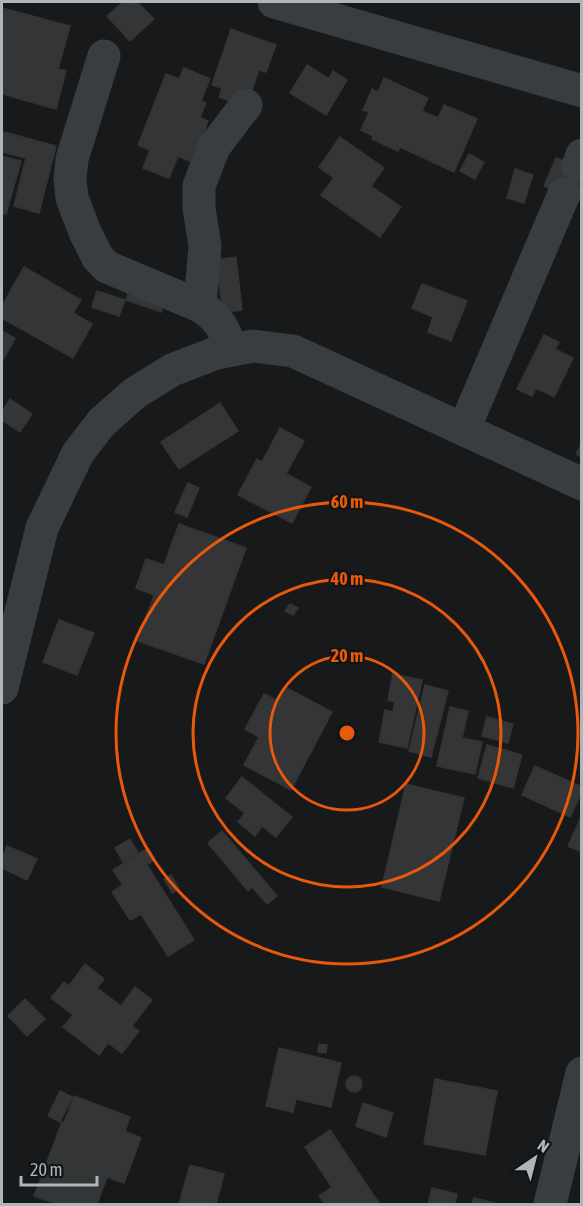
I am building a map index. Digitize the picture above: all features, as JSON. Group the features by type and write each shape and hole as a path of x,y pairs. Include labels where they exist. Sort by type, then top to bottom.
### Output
{"street":[{"path":"274,2 582,90"},
{"path":"104,56 72,159 70,180 72,198 85,232 98,258 107,267 200,306 214,315 224,328 232,350"},
{"path":"200,306 205,257 199,208 199,186 214,147 246,105"},
{"path":"465,429 575,172"},
{"path":"2,688 42,528 78,453 102,422 135,393 172,370 216,353 253,346 292,351 582,484"},
{"path":"550,1204 582,1073"}],"building":[{"path":"123,2 137,2 154,19 130,41 107,16"},
{"path":"2,8 70,26 58,69 66,71 56,109 2,94"},
{"path":"231,29 276,45 266,72 259,70 249,98 233,102 219,97 222,88 212,85"},
{"path":"307,65 329,79 333,71 347,80 326,115 290,93"},
{"path":"184,68 210,79 201,101 206,103 200,117 208,121 201,140 197,164 178,156 169,178 143,168 150,150 138,145 166,74 179,79"},
{"path":"384,78 428,98 422,111 438,118 444,105 477,119 454,172 400,147 398,151 372,139 373,136 361,130 369,112 363,110 372,89 378,92"},
{"path":"4,132 56,146 39,213 14,206 26,158 2,152"},
{"path":"340,137 384,168 371,186 401,207 380,237 321,195 334,178 319,167"},
{"path":"469,154 484,162 475,179 460,171"},
{"path":"2,156 21,161 6,214 2,213"},
{"path":"556,158 582,168 582,201 544,186"},
{"path":"515,169 533,175 524,203 507,198"},
{"path":"236,257 242,310 223,312 216,260"},
{"path":"24,267 81,300 73,313 92,324 73,358 2,318 2,306"},
{"path":"422,284 467,301 451,341 428,332 433,317 412,308"},
{"path":"129,289 165,301 161,312 126,300"},
{"path":"97,291 125,300 119,316 92,307"},
{"path":"2,331 15,338 2,362"},
{"path":"544,335 559,342 555,349 573,358 554,397 536,388 532,396 517,389"},
{"path":"10,399 32,414 20,432 2,420 2,412"},
{"path":"220,403 238,431 179,469 161,442"},
{"path":"280,428 304,441 286,474 311,487 292,523 238,495 257,459 262,462"},
{"path":"582,443 582,457 576,454"},
{"path":"188,483 199,488 187,517 175,512"},
{"path":"179,524 246,548 204,664 138,641 154,595 136,588 146,559 164,565"},
{"path":"290,604 298,608 293,615 285,611"},
{"path":"59,620 94,633 77,675 43,662"},
{"path":"393,674 422,680 407,748 379,742 385,710 393,712 395,702 388,700"},
{"path":"425,685 448,691 431,757 409,751"},
{"path":"285,687 332,712 291,790 244,765 259,737 245,729 264,694 278,701"},
{"path":"450,707 468,711 462,738 482,742 475,774 437,766"},
{"path":"487,717 513,724 508,743 482,736"},
{"path":"487,745 522,755 513,788 478,778"},
{"path":"535,766 582,787 570,817 522,795"},
{"path":"242,777 292,817 276,837 262,826 255,836 238,822 245,813 226,798"},
{"path":"406,784 464,798 439,901 382,887"},
{"path":"582,817 582,852 568,846"},
{"path":"222,831 277,896 267,904 252,887 248,891 208,843"},
{"path":"130,839 138,853 123,862 115,848"},
{"path":"7,846 37,859 27,880 2,868 2,859"},
{"path":"148,848 155,859 147,865 194,940 168,956 141,914 130,920 112,892 123,885 113,870"},
{"path":"171,875 179,889 172,893 164,879"},
{"path":"85,964 104,979 97,988 121,1006 135,987 152,1000 132,1026 139,1031 122,1053 108,1043 99,1055 63,1027 73,1015 51,998 64,982 69,986"},
{"path":"25,999 45,1019 27,1036 8,1016"},
{"path":"319,1044 327,1045 326,1053 318,1052"},
{"path":"279,1048 341,1063 331,1107 296,1099 293,1112 266,1106"},
{"path":"351,1076 357,1076 362,1084 360,1090 351,1092 346,1087 346,1081"},
{"path":"435,1079 497,1091 485,1155 424,1144"},
{"path":"60,1091 72,1097 60,1122 48,1116"},
{"path":"74,1096 130,1117 125,1131 141,1138 124,1183 107,1177 97,1204 57,1204 34,1196"},
{"path":"363,1103 393,1113 386,1137 356,1126"},
{"path":"330,1130 380,1204 325,1204 319,1196 332,1187 305,1147"},
{"path":"190,1165 224,1174 216,1204 179,1204"},
{"path":"432,1188 457,1194 455,1204 428,1204"},
{"path":"474,1198 495,1203 495,1204 472,1204"}]}
